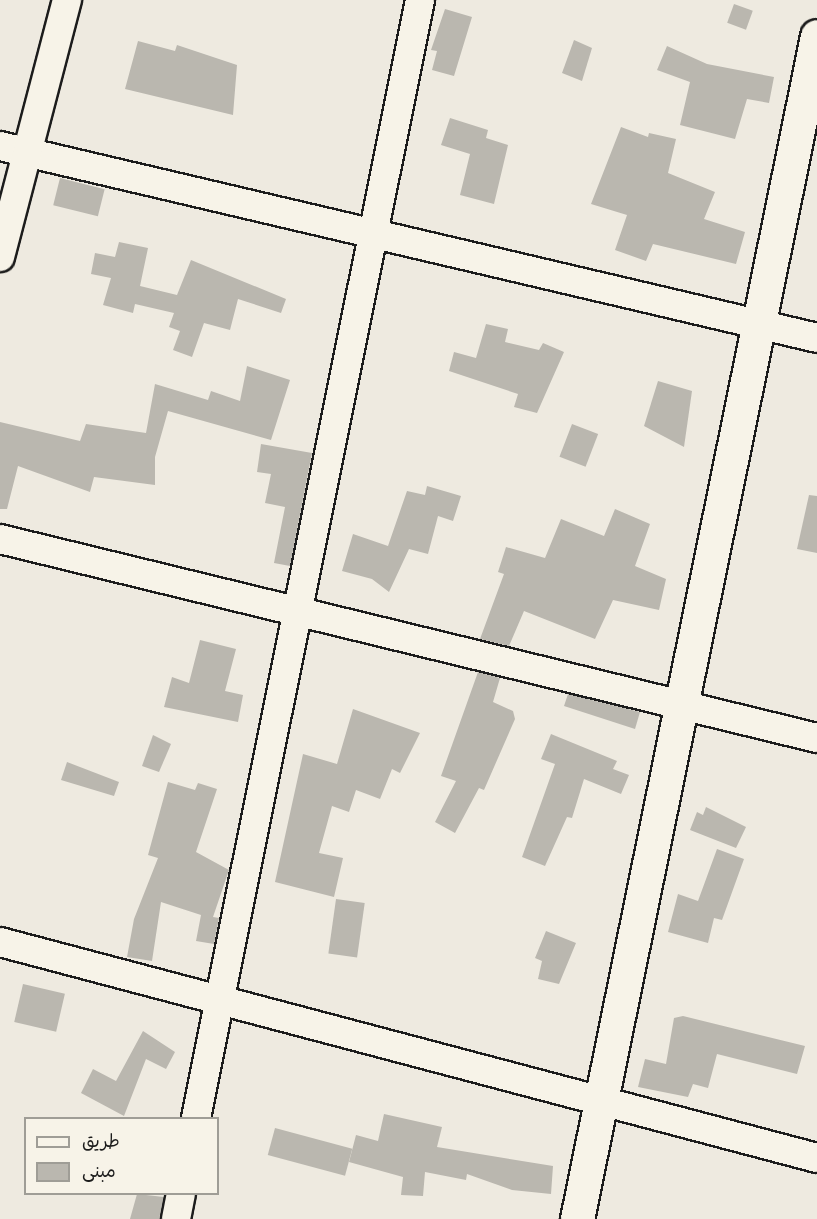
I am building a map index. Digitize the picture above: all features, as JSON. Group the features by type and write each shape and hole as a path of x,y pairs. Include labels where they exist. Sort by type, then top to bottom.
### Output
{"main road":[{"path":"577,1219 817,36"}],"street":[{"path":"0,257 67,0"},
{"path":"196,1117 420,0"},
{"path":"0,146 817,338"},
{"path":"0,538 682,701 817,738"},
{"path":"0,942 600,1104 817,1158"},
{"path":"176,1219 181,1195"}],"building":[{"path":"734,4 753,11 746,30 727,23"},
{"path":"445,9 472,17 454,76 432,70 437,51 431,50"},
{"path":"574,40 592,48 582,81 562,73"},
{"path":"138,41 175,51 177,45 237,65 233,115 125,89"},
{"path":"667,46 707,64 774,77 769,103 747,99 735,139 680,125 690,82 657,70"},
{"path":"450,118 488,130 486,138 508,145 494,204 460,195 470,154 441,145"},
{"path":"621,127 648,137 649,133 676,139 668,173 715,192 704,219 745,232 736,264 653,244 646,261 615,250 627,215 591,204"},
{"path":"60,178 105,189 98,216 53,205"},
{"path":"119,242 148,248 140,286 177,295 191,260 286,299 281,313 238,299 230,330 204,323 192,357 173,350 180,331 169,327 174,313 135,304 133,313 103,305 111,278 91,274 95,253 115,257"},
{"path":"486,324 508,329 505,342 539,350 543,343 564,352 537,413 514,407 518,394 449,371 454,352 476,358"},
{"path":"247,366 290,380 271,440 168,411 155,457 155,485 94,477 90,492 18,466 7,509 0,509 0,422 80,441 86,424 146,433 155,384 208,400 211,391 240,401"},
{"path":"658,381 692,391 684,447 644,426"},
{"path":"572,424 598,434 586,467 559,457"},
{"path":"261,444 312,453 290,566 274,563 285,507 265,503 271,474 257,472"},
{"path":"427,486 461,496 453,521 438,516 428,554 409,549 389,592 372,579 342,571 353,534 388,546 407,491 425,495"},
{"path":"809,495 817,496 817,553 797,549"},
{"path":"615,509 650,524 635,566 666,579 659,610 613,600 595,639 524,611 509,646 480,639 504,574 498,572 506,547 545,558 561,519 604,536"},
{"path":"200,640 236,649 225,691 243,695 238,722 164,707 172,677 189,683"},
{"path":"478,672 500,678 493,702 513,711 515,719 484,790 479,788 455,833 435,822 456,781 441,776"},
{"path":"568,694 640,712 635,729 564,706"},
{"path":"353,709 420,733 400,773 392,769 380,799 356,790 349,812 332,806 319,853 343,858 334,897 275,882 303,754 337,764"},
{"path":"551,734 617,761 613,769 629,775 621,794 584,779 572,818 567,817 545,866 522,857 555,764 541,759"},
{"path":"153,735 171,744 159,772 142,766"},
{"path":"67,762 119,782 114,796 61,780"},
{"path":"168,782 195,790 198,783 217,789 196,852 229,870 213,917 219,918 214,944 196,941 201,915 161,902 152,961 127,957 134,919 158,858 148,855"},
{"path":"706,807 746,827 736,848 690,830 697,812 703,815"},
{"path":"717,849 744,859 722,920 714,918 708,943 668,932 678,894 698,901"},
{"path":"336,899 365,903 357,958 328,953"},
{"path":"546,931 576,943 559,984 538,979 542,961 535,958"},
{"path":"23,984 65,994 56,1032 14,1022"},
{"path":"683,1016 805,1046 797,1074 717,1054 708,1088 693,1084 688,1097 638,1087 645,1059 666,1064 674,1018"},
{"path":"143,1031 175,1052 166,1069 146,1059 124,1116 81,1093 93,1069 116,1081"},
{"path":"384,1114 442,1127 437,1147 553,1166 551,1194 512,1190 467,1174 466,1180 425,1172 423,1196 401,1195 403,1177 349,1162 356,1135 378,1141"},
{"path":"275,1128 352,1149 345,1176 268,1155"},
{"path":"137,1195 164,1197 159,1219 130,1219"}]}
